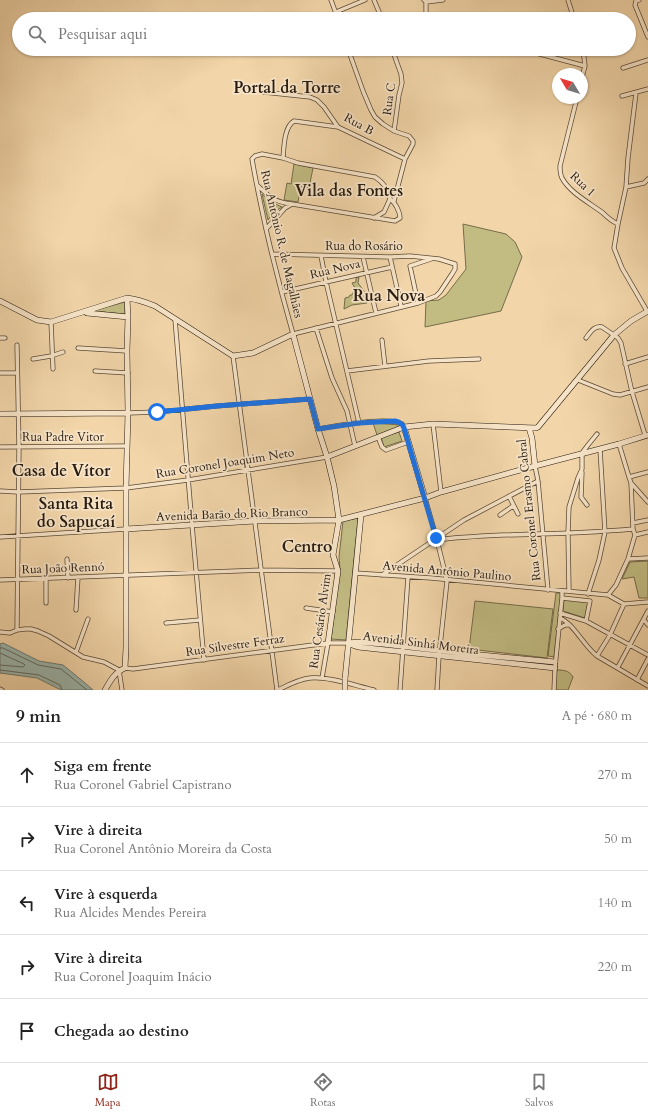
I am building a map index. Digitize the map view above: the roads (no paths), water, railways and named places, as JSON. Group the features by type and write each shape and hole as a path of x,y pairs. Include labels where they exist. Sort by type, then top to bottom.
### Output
{"main road":[{"path":"0,301 37,320 50,322 127,298 135,298 155,306 233,356 252,353 293,334"},
{"path":"105,690 112,679 122,669 126,648 126,488 128,413 127,298"},
{"path":"327,457 378,437 404,428 419,425 433,424 536,428 540,426 614,336 631,321 648,311"},
{"path":"84,312 128,317"},
{"name":"Rua Cesário Alvim","path":"293,334 318,429 327,457 334,486 339,520 333,555 338,571 328,643"},
{"path":"0,414 128,413"},
{"path":"404,428 425,498"},
{"name":"Rua Coronel Erasmo Cabral","path":"529,428 532,438 535,466"},
{"name":"Avenida Barão do Rio Branco","path":"126,529 255,521 339,520 425,498 441,492 619,444 646,435"},
{"path":"344,690 361,515"},
{"name":"Avenida Sinhá Moreira","path":"348,643 358,642 439,653 556,662"},
{"name":"Avenida Sinhá Moreira","path":"470,656 554,668"}],"street":[{"path":"331,0 336,12 365,0"},
{"path":"375,0 379,12"},
{"path":"426,12 425,1 443,0"},
{"path":"568,0 572,12"},
{"path":"638,1 635,5 648,37"},
{"path":"351,56 375,117 394,131 409,136 414,144 405,159 392,200 384,212 374,218"},
{"name":"Rua C","path":"394,131 402,83 401,74 395,56"},
{"path":"547,56 585,66 584,56"},
{"path":"623,68 648,60"},
{"path":"622,96 648,89"},
{"name":"Rua B","path":"263,92 310,97 317,100 324,107 338,127 405,159"},
{"path":"636,93 626,187 614,248 622,268 648,311"},
{"name":"Rua 1","path":"576,104 560,166 560,172 562,177 578,195 610,221 618,224"},
{"path":"257,186 271,198 280,203 395,221 400,218 388,189 375,177 298,163 283,158 287,129 290,123 294,121 326,124 338,127"},
{"name":"Rua Antônio R. de Magalhães","path":"283,158 262,154 255,156 252,160 266,229 293,334"},
{"path":"626,187 644,183 648,179"},
{"path":"266,229 286,208 292,204"},
{"name":"Rua do Rosário","path":"272,254 363,257 410,256 439,259 455,264 455,269 440,292 436,296 418,302"},
{"path":"321,256 359,423"},
{"path":"363,257 376,313"},
{"path":"390,257 400,306"},
{"path":"293,334 335,322 418,302 410,266 433,259"},
{"name":"Rua Nova","path":"282,292 392,267"},
{"path":"175,319 204,660"},
{"path":"50,322 53,369"},
{"path":"586,338 594,328 598,326 602,327 618,338 621,343 632,392 646,435"},
{"path":"316,328 332,378 347,411 355,446"},
{"path":"382,340 385,366"},
{"path":"17,630 19,447 17,373 18,345"},
{"path":"78,348 127,351"},
{"path":"33,359 63,352"},
{"path":"233,356 278,690 311,678 322,678 374,690"},
{"path":"626,364 648,358"},
{"path":"347,371 429,361 479,359"},
{"path":"95,372 128,373"},
{"path":"0,373 17,373"},
{"path":"578,380 613,394 620,395 648,387"},
{"path":"128,413 157,412 310,399"},
{"path":"318,429 359,423 395,421 402,424 404,428"},
{"path":"433,424 441,492"},
{"path":"587,505 581,496 582,453 597,434"},
{"path":"378,437 382,447 386,450 408,442"},
{"path":"619,444 631,483 633,529 635,535 628,559 616,585 608,595 624,604 648,602"},
{"name":"Rua Padre Vitor","path":"0,447 127,446"},
{"path":"588,594 599,560 605,532 600,449"},
{"name":"Rua Coronel Joaquim Neto","path":"0,491 18,492 126,488 188,480 327,457"},
{"name":"Rua Coronel Erasmo Cabral","path":"535,466 538,481 548,590"},
{"path":"569,591 568,533 570,507 582,469"},
{"path":"629,477 648,472"},
{"path":"382,574 464,520 538,481"},
{"path":"631,483 648,502"},
{"path":"509,496 518,514"},
{"path":"573,497 581,496"},
{"path":"425,498 447,580 439,653 437,690"},
{"path":"500,515 513,506"},
{"path":"633,523 648,520"},
{"path":"0,536 126,529"},
{"path":"437,539 605,532 633,529"},
{"path":"635,535 648,532"},
{"path":"628,559 648,558"},
{"path":"66,559 68,578"},
{"name":"Rua João Rennó","path":"0,580 262,570 338,571"},
{"name":"Avenida Antônio Paulino","path":"355,573 408,576 608,595"},
{"path":"400,690 408,576"},
{"path":"76,610 78,577"},
{"path":"46,579 46,603"},
{"path":"554,690 554,668 556,662 562,591"},
{"path":"562,598 590,601 586,621"},
{"path":"597,656 610,635 624,604"},
{"path":"306,608 333,612"},
{"path":"560,612 586,621 648,655"},
{"path":"618,667 648,613"},
{"path":"560,618 570,625 591,651 597,656 648,686"},
{"path":"76,652 88,619"},
{"path":"166,623 200,620"},
{"path":"644,620 648,625"},
{"path":"558,629 565,625 570,625"},
{"path":"0,632 10,633 17,630 31,629 38,631 83,657 104,662 122,669 122,690"},
{"name":"Rua Silvestre Ferraz","path":"122,669 133,669 328,643 348,643"},
{"name":"Rua Cesário Alvim","path":"322,678 328,643"},
{"path":"637,680 648,660"}],"water":[{"path":"3,643 39,661 63,665 93,690 61,690 37,678 0,673 0,644"}],"district":[{"name":"Portal da Torre","path":"287,88"},
{"name":"Vila das Fontes","path":"349,191"},
{"name":"Rua Nova","path":"389,296"},
{"name":"Casa de Vítor","path":"61,471"},
{"name":"Santa Rita do Sapucaí","path":"76,513"},
{"name":"Centro","path":"307,547"}]}
